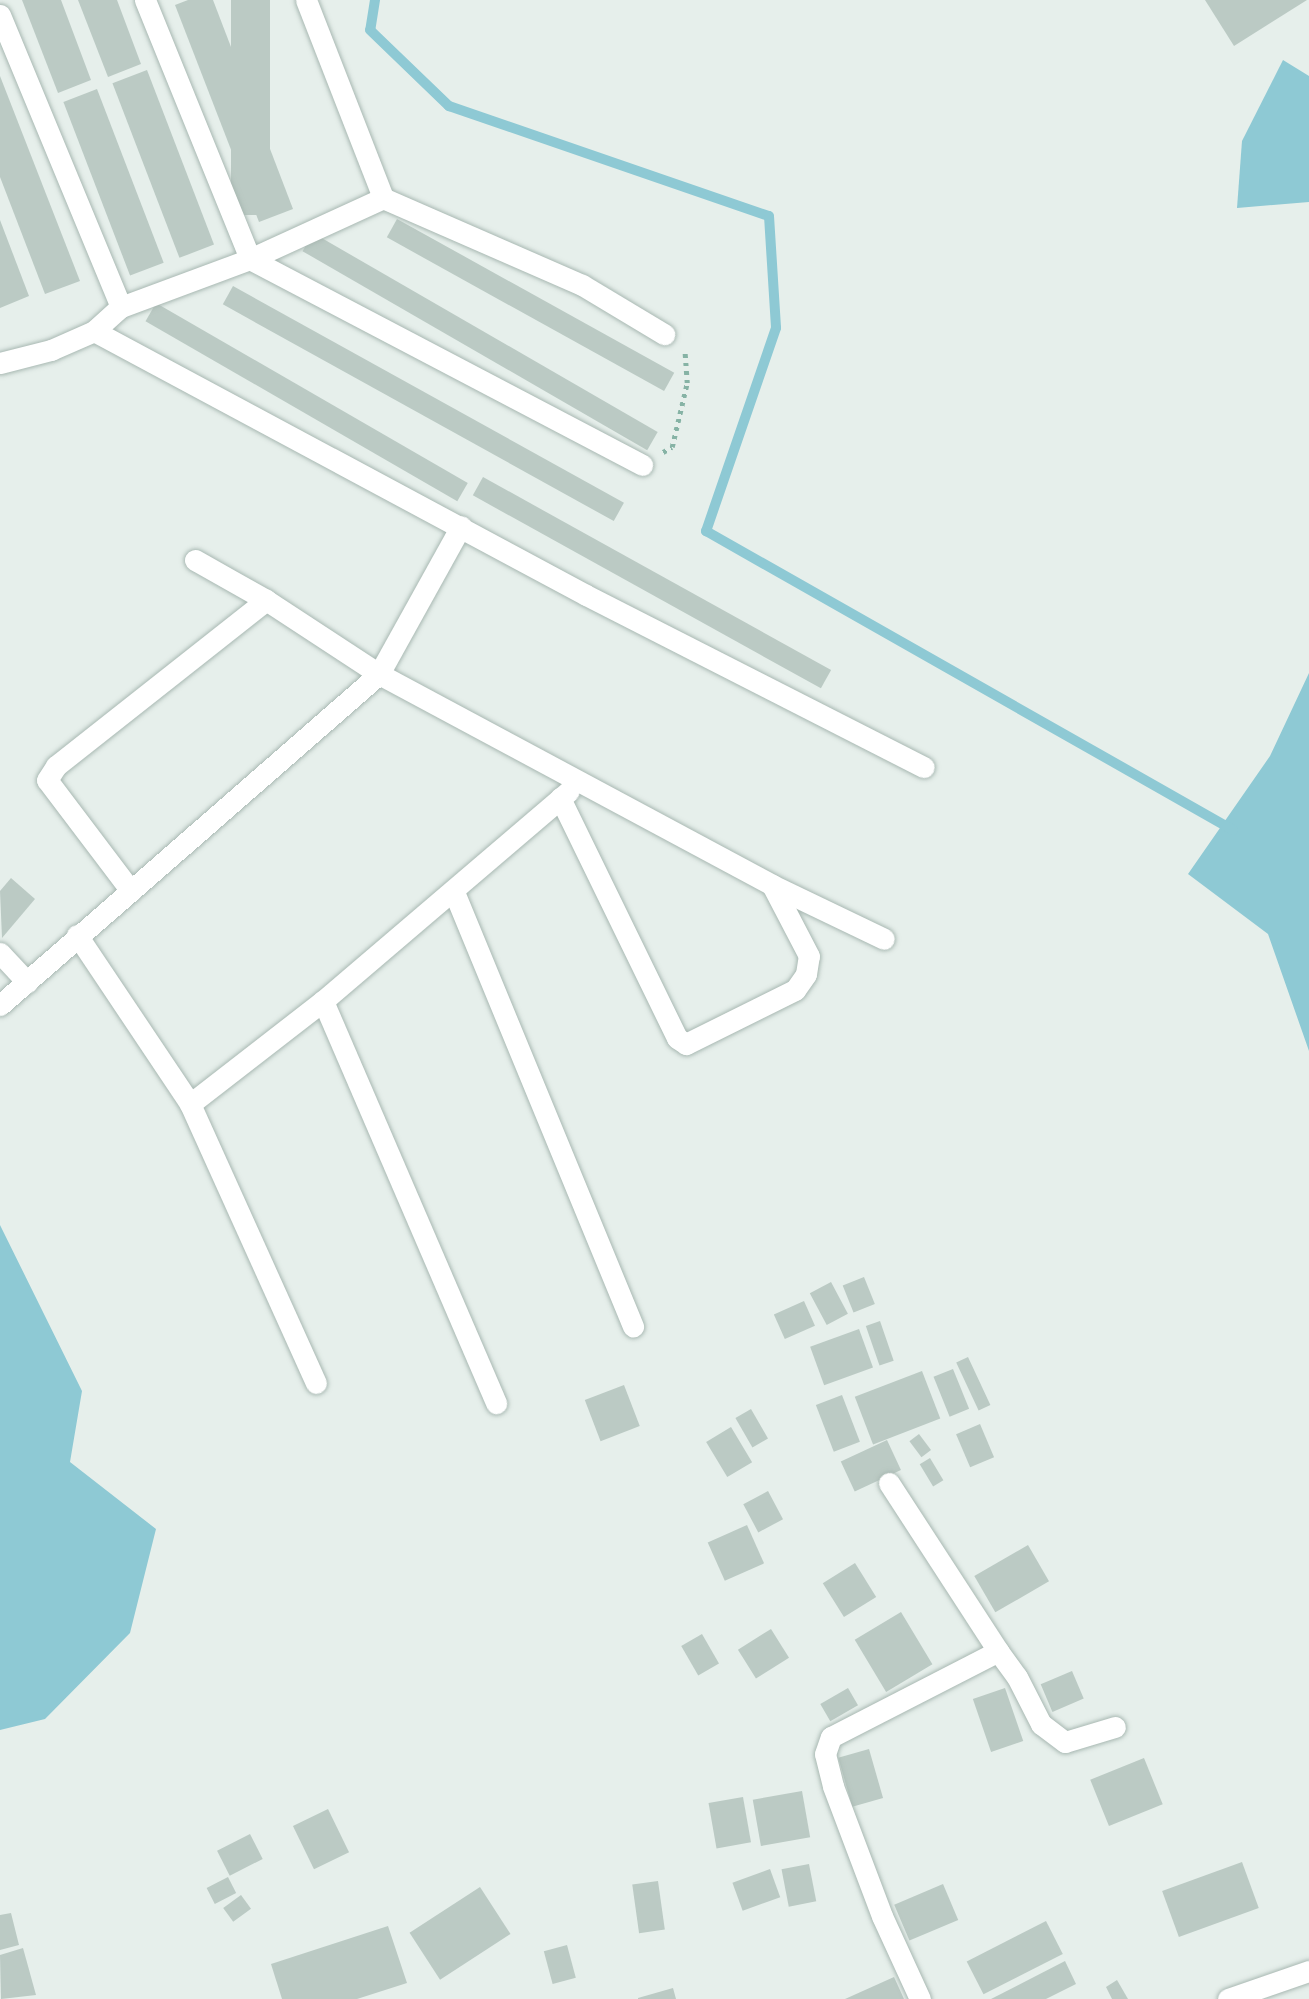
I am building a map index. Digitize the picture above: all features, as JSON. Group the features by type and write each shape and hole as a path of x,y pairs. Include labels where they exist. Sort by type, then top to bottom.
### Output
{"street":[{"path":"145,0 250,259 642,465"},
{"path":"306,0 383,198 582,285 664,334"},
{"path":"0,15 121,307"},
{"path":"0,363 41,354 94,331 121,307 250,259 383,198"},
{"path":"94,331 924,767"},
{"path":"0,1005 379,674 461,526"},
{"path":"195,560 266,600 379,674 584,781 772,885 884,939"},
{"path":"131,891 54,795 47,780 56,766 266,600"},
{"path":"190,1104 323,1001 454,892 559,798 584,781"},
{"path":"559,798 677,1038 686,1044 795,990 806,974 809,956 772,885"},
{"path":"454,892 633,1327"},
{"path":"77,935 190,1104 316,1383"},
{"path":"0,953 27,982"},
{"path":"323,1001 496,1403"},
{"path":"889,1483 1017,1677 1041,1724 1065,1742 1115,1727"},
{"path":"920,1999 882,1916 833,1786 827,1745 831,1737 869,1715 998,1651"},
{"path":"1228,1999 1309,1971"}],"path":[{"path":"642,465 672,447 687,383 686,356 664,334"}],"water":[{"path":"1283,60 1309,76 1309,202 1237,208 1242,141"},
{"path":"1309,673 1309,1051 1268,934 1188,874 1270,756"},
{"path":"0,1225 82,1391 70,1462 156,1529 130,1633 45,1719 0,1730"}],"building":[{"path":"22,0 61,0 91,80 58,93"},
{"path":"78,0 117,0 141,64 108,77"},
{"path":"188,0 213,0 293,209 259,222 175,5"},
{"path":"231,0 270,0 270,215 231,215"},
{"path":"1205,0 1307,0 1234,46"},
{"path":"147,70 214,245 179,258 112,83"},
{"path":"0,76 80,281 45,294 0,177"},
{"path":"97,89 164,263 130,276 63,102"},
{"path":"397,219 674,373 664,391 387,237"},
{"path":"0,220 29,296 0,308"},
{"path":"313,233 658,432 647,450 302,251"},
{"path":"233,286 624,503 614,521 223,304"},
{"path":"156,303 468,483 457,501 146,321"},
{"path":"483,477 831,670 821,688 473,495"},
{"path":"11,878 35,899 2,938 0,891"},
{"path":"864,1277 875,1304 854,1313 843,1286"},
{"path":"831,1282 848,1314 827,1325 810,1293"},
{"path":"804,1301 815,1326 785,1339 774,1314"},
{"path":"880,1321 894,1361 879,1366 866,1326"},
{"path":"859,1329 873,1368 824,1385 810,1347"},
{"path":"968,1357 990,1405 979,1411 956,1362"},
{"path":"953,1369 969,1409 950,1417 934,1377"},
{"path":"922,1371 940,1419 873,1444 855,1397"},
{"path":"624,1385 640,1426 601,1441 585,1400"},
{"path":"842,1395 860,1442 834,1452 816,1405"},
{"path":"751,1409 768,1438 752,1447 735,1418"},
{"path":"980,1424 994,1457 970,1467 956,1434"},
{"path":"731,1427 752,1462 727,1477 706,1442"},
{"path":"919,1434 931,1450 921,1457 909,1441"},
{"path":"887,1440 901,1470 855,1491 841,1462"},
{"path":"930,1458 943,1480 933,1486 920,1464"},
{"path":"768,1491 783,1519 758,1532 743,1504"},
{"path":"747,1525 764,1563 725,1581 708,1542"},
{"path":"1028,1545 1049,1581 995,1612 974,1576"},
{"path":"855,1563 876,1597 844,1617 823,1583"},
{"path":"901,1612 932,1664 886,1692 855,1640"},
{"path":"771,1629 789,1658 756,1679 738,1650"},
{"path":"702,1634 719,1663 698,1675 681,1646"},
{"path":"1072,1671 1084,1699 1052,1712 1041,1684"},
{"path":"848,1688 858,1705 830,1721 820,1704"},
{"path":"1005,1688 1023,1741 991,1752 973,1699"},
{"path":"869,1749 883,1798 852,1807 838,1758"},
{"path":"1144,1758 1163,1804 1109,1826 1090,1780"},
{"path":"802,1791 810,1837 761,1846 753,1800"},
{"path":"743,1797 751,1842 717,1848 709,1803"},
{"path":"328,1809 349,1852 314,1869 293,1826"},
{"path":"250,1834 263,1859 230,1876 217,1851"},
{"path":"1242,1862 1259,1908 1179,1937 1162,1891"},
{"path":"809,1864 816,1901 789,1907 782,1869"},
{"path":"770,1869 780,1897 743,1911 732,1883"},
{"path":"228,1877 236,1893 215,1904 207,1888"},
{"path":"658,1881 665,1930 639,1933 632,1885"},
{"path":"943,1884 958,1920 909,1941 894,1905"},
{"path":"480,1887 510,1934 440,1980 410,1933"},
{"path":"241,1895 251,1909 233,1922 223,1908"},
{"path":"11,1913 19,1945 0,1950 0,1915"},
{"path":"1046,1921 1063,1954 983,1994 967,1961"},
{"path":"388,1926 407,1983 357,1999 282,1999 271,1964"},
{"path":"567,1945 576,1978 553,1984 544,1951"},
{"path":"23,1948 36,1995 1,1999 0,1955"},
{"path":"1065,1961 1076,1984 1046,1999 991,1999"},
{"path":"894,1977 904,1999 845,1999"},
{"path":"1117,1980 1128,1999 1112,1999 1106,1987"},
{"path":"673,1988 676,1999 638,1999 638,1998"}],"waterway":[{"path":"375,0 370,30 449,106 769,216 776,328 706,531 1233,830"}]}
